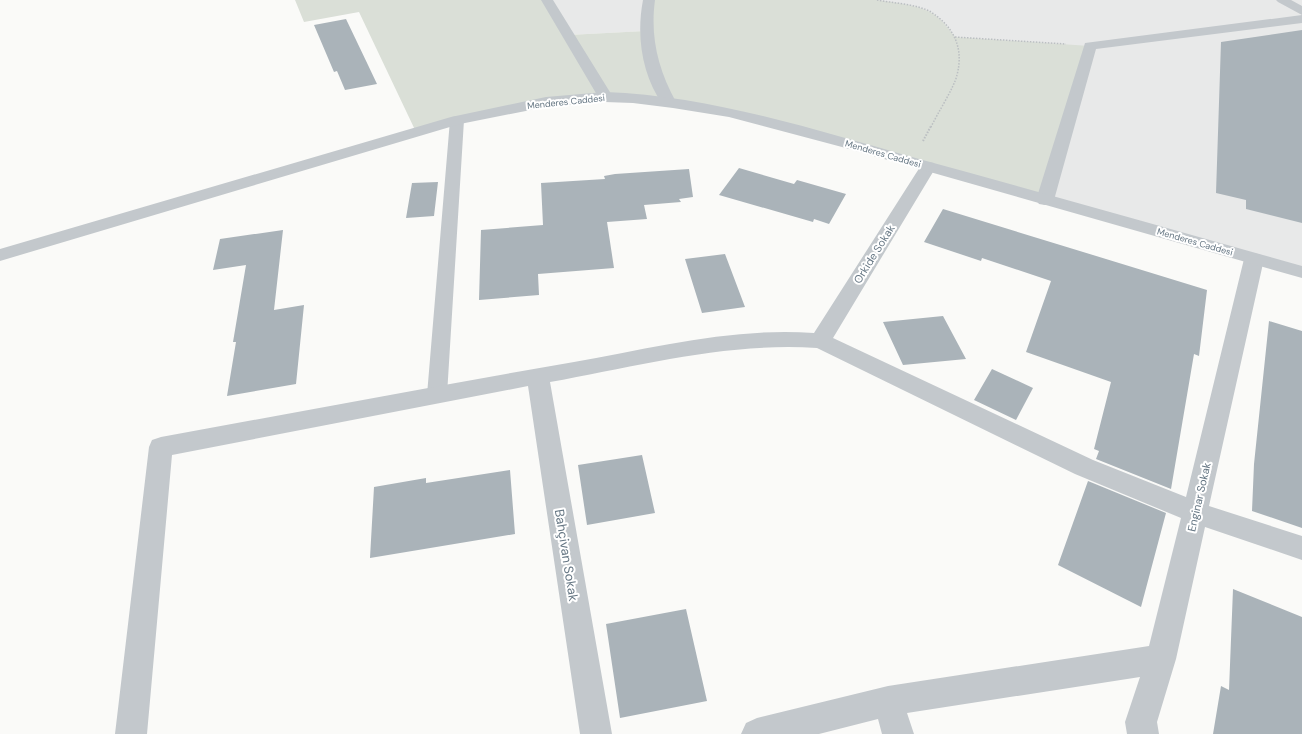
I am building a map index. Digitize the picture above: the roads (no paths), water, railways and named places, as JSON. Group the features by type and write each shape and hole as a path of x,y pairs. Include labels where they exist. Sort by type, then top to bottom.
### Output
{"street":[{"path":"547,0 605,97"},
{"path":"649,0 646,15 647,42 658,86 668,102"},
{"path":"1045,200 1090,46 1302,19"},
{"name":"Menderes Caddesi","path":"0,255 457,120 546,102 605,97 633,98 668,102 730,113 1302,272"},
{"name":"Orkide Sokak","path":"820,341 919,165"},
{"name":"Enginar Sokak","path":"1143,734 1141,722 1161,659 1254,258"},
{"path":"131,734 161,447 538,376 723,344 794,338 820,341 1084,467 1195,512 1302,548"},
{"name":"Bahçivan Sokak","path":"538,376 596,734"},
{"path":"757,734 888,701 1161,659"},
{"path":"888,701 898,734"}],"lane":[{"path":"1282,0 1302,11"},
{"path":"437,395 457,120"}]}
